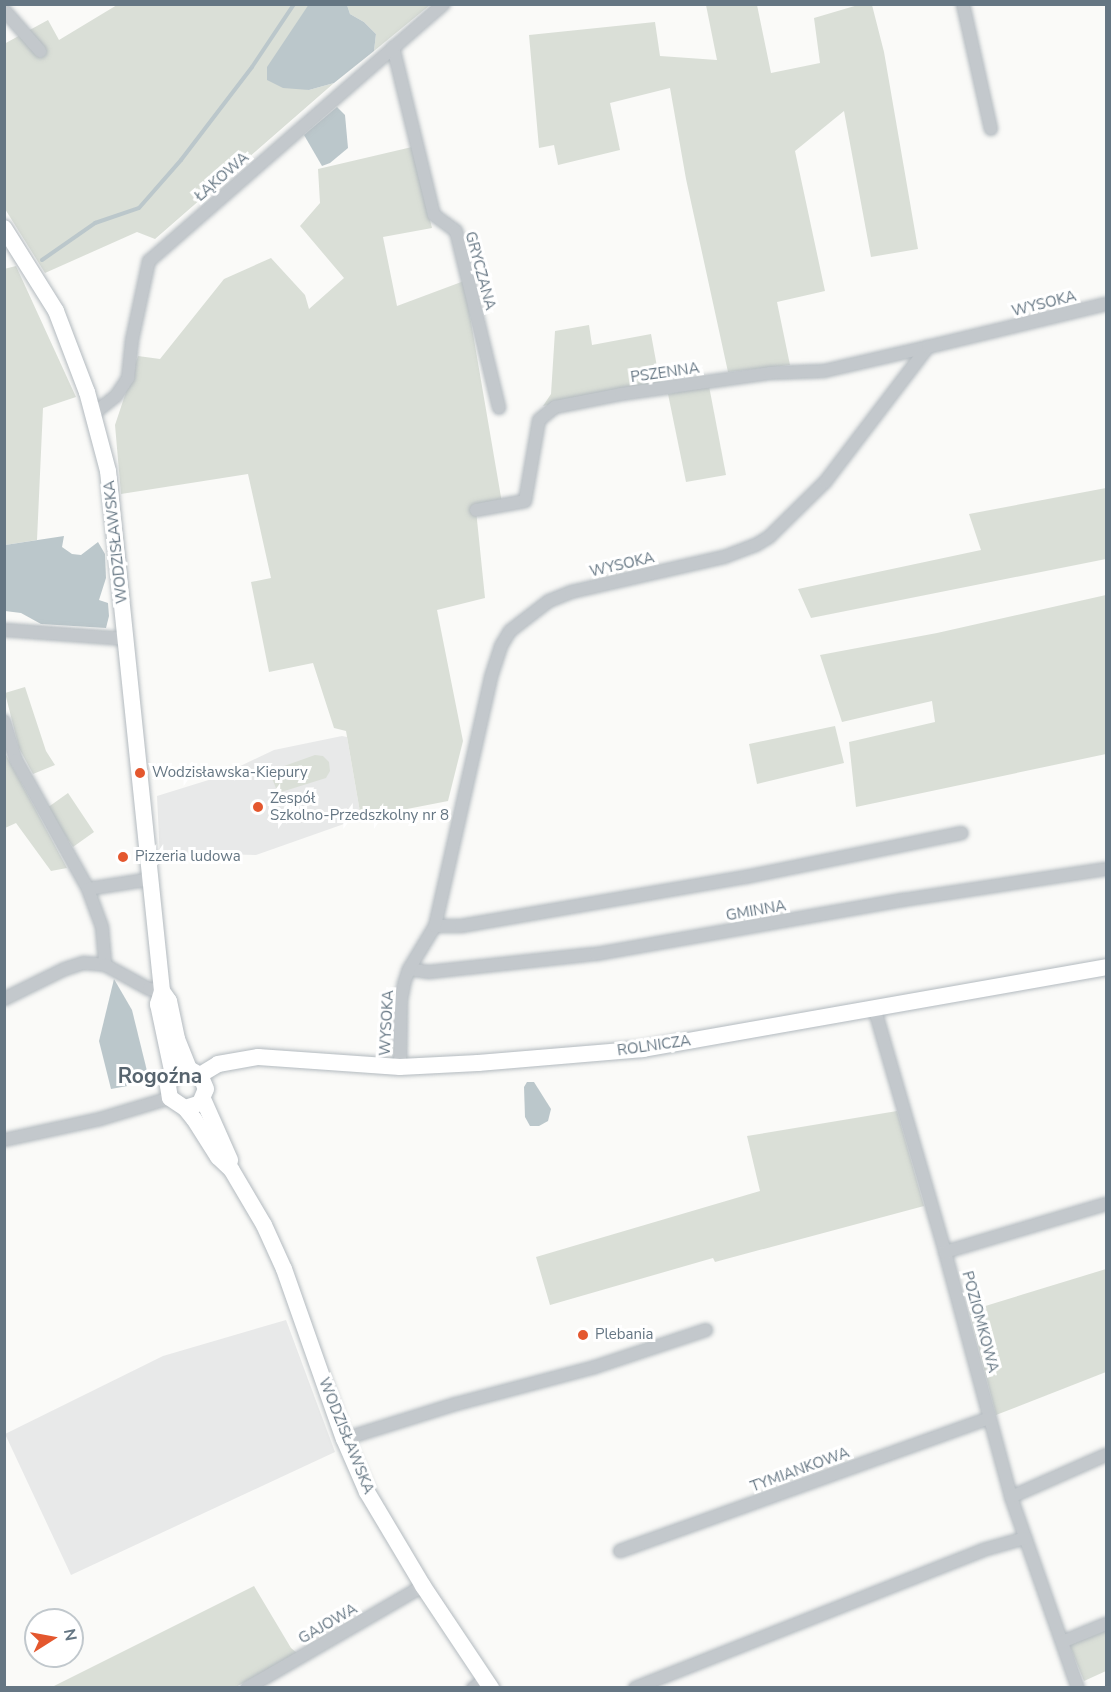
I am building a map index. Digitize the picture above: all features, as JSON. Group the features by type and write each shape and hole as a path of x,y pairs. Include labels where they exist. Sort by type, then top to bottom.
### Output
{"main road":[{"name":"WODZISŁAWSKA","path":"4,228 56,311 93,414 108,471 162,991 169,1001 188,1073"},
{"name":"ROLNICZA","path":"188,1073 218,1064 258,1057 400,1067 478,1064 643,1049 1107,968"},
{"path":"188,1073 206,1089 203,1099 195,1106 185,1108 170,1098 168,1086 188,1073"},
{"name":"WODZISŁAWSKA","path":"203,1099 229,1156 231,1169"},
{"name":"WODZISŁAWSKA","path":"185,1108 218,1157 231,1169 264,1226 284,1269 344,1438 374,1504 483,1685"}],"street":[{"name":"ŁĄKOWA","path":"93,414 116,396 128,378 132,340 149,261 444,4"},
{"path":"963,4 991,129"},
{"path":"4,10 40,51"},
{"name":"GRYCZANA","path":"393,47 434,215 456,231 499,408"},
{"name":"WYSOKA","path":"400,1067 401,1000 409,969 435,926 491,677 501,646 510,631 549,601 572,592 724,557 770,537 825,482 928,347 1107,304"},
{"name":"PSZENNA","path":"476,510 525,501 539,420 555,407 621,394 760,375 824,371 928,347"},
{"path":"4,630 127,639"},
{"path":"4,721 16,760 88,889 102,927 105,965"},
{"path":"435,926 461,926 746,877 962,833"},
{"name":"GMINNA","path":"409,969 429,972 596,954 903,900 1107,869"},
{"path":"88,889 151,879"},
{"path":"4,999 73,965 89,963 105,965 144,987 162,991"},
{"name":"POZIOMKOWA","path":"874,1007 945,1252 1011,1497 1078,1688"},
{"path":"4,1140 100,1119 170,1098"},
{"path":"945,1252 1107,1204"},
{"path":"344,1438 456,1404 595,1367 706,1330"},
{"name":"TYMIANKOWA","path":"620,1551 990,1418"},
{"path":"1011,1497 1107,1455"},
{"path":"635,1688 983,1550 1025,1538"},
{"name":"GAJOWA","path":"247,1688 423,1586"},
{"path":"1062,1642 1107,1624"}],"shaded area":[{"path":"309,4 347,5 350,14 364,22 376,34 374,51 334,83 309,90 283,88 267,80 267,67"},
{"path":"117,5 309,5 268,67 269,76 309,90 334,83 155,239 137,232 45,273 5,209 4,44 48,20 59,40"},
{"path":"347,5 430,5 374,51 376,34 364,22 350,14"},
{"path":"706,5 757,5 771,73 820,63 814,18 858,5 872,5 884,52 918,249 871,257 844,111 795,151 825,291 777,302 790,365 728,372 686,179 670,88 610,103 620,150 558,165 554,145 539,148 529,35 655,22 660,56 717,60"},
{"path":"337,107 345,115 348,148 330,163 322,166 304,135"},
{"path":"412,147 432,228 383,237 397,306 464,281 503,509 476,510 485,598 437,610 463,741 448,801 361,818 346,731 334,728 313,663 269,672 251,582 271,578 248,474 121,494 115,425 138,356 160,359 224,279 271,258 305,295 309,309 344,278 300,226 320,203 318,169"},
{"path":"16,266 76,397 43,408 37,540 5,545 4,269"},
{"path":"589,325 592,345 651,334 660,383 543,406 551,394 555,331"},
{"path":"709,386 726,475 686,482 668,394"},
{"path":"1106,488 1106,559 811,618 798,589 981,550 969,514"},
{"path":"64,536 62,547 72,554 81,555 98,542 105,554 106,578 99,600 108,603 109,616 106,628 41,624 21,613 5,611 5,545"},
{"path":"1106,595 1106,754 856,807 849,742 935,722 932,701 842,722 820,655 937,633"},
{"path":"25,687 46,751 55,765 33,774 19,748 5,693"},
{"path":"835,726 844,763 757,784 749,744"},
{"name":"Zespół Szkolno-Przedszkolny nr 8","path":"342,736 347,737 361,818 256,855 215,854 160,859 157,796 215,778 274,750"},
{"path":"4,751 67,868 51,871 16,823 5,828"},
{"path":"315,755 323,756 329,762 330,771 326,778 278,793 271,776 273,770"},
{"path":"68,793 94,832 73,847 47,808"},
{"path":"114,979 132,1010 148,1075 133,1085 111,1089 99,1041"},
{"path":"527,1082 534,1082 551,1109 548,1121 539,1126 530,1126 525,1117 524,1087"},
{"path":"897,1111 924,1206 715,1262 713,1258 550,1305 536,1257 760,1191 747,1136"},
{"path":"1106,1269 1106,1372 996,1415 969,1311"},
{"path":"286,1320 335,1452 71,1575 5,1434 163,1356"},
{"path":"254,1586 291,1648 297,1653 236,1687 50,1688"},
{"path":"1106,1629 1106,1671 1084,1681 1069,1644"}],"waterway":[{"path":"42,260 95,223 139,208 181,160 252,67 294,4"}],"place":[{"name":"Wodzisławska-Kiepury","path":"140,773"},
{"name":"Zespół Szkolno-Przedszkolny nr 8","path":"258,807"},
{"name":"Pizzeria ludowa","path":"123,857"},
{"name":"Plebania","path":"583,1335"}],"district":[{"name":"Rogoźna","path":"160,1076"}]}
